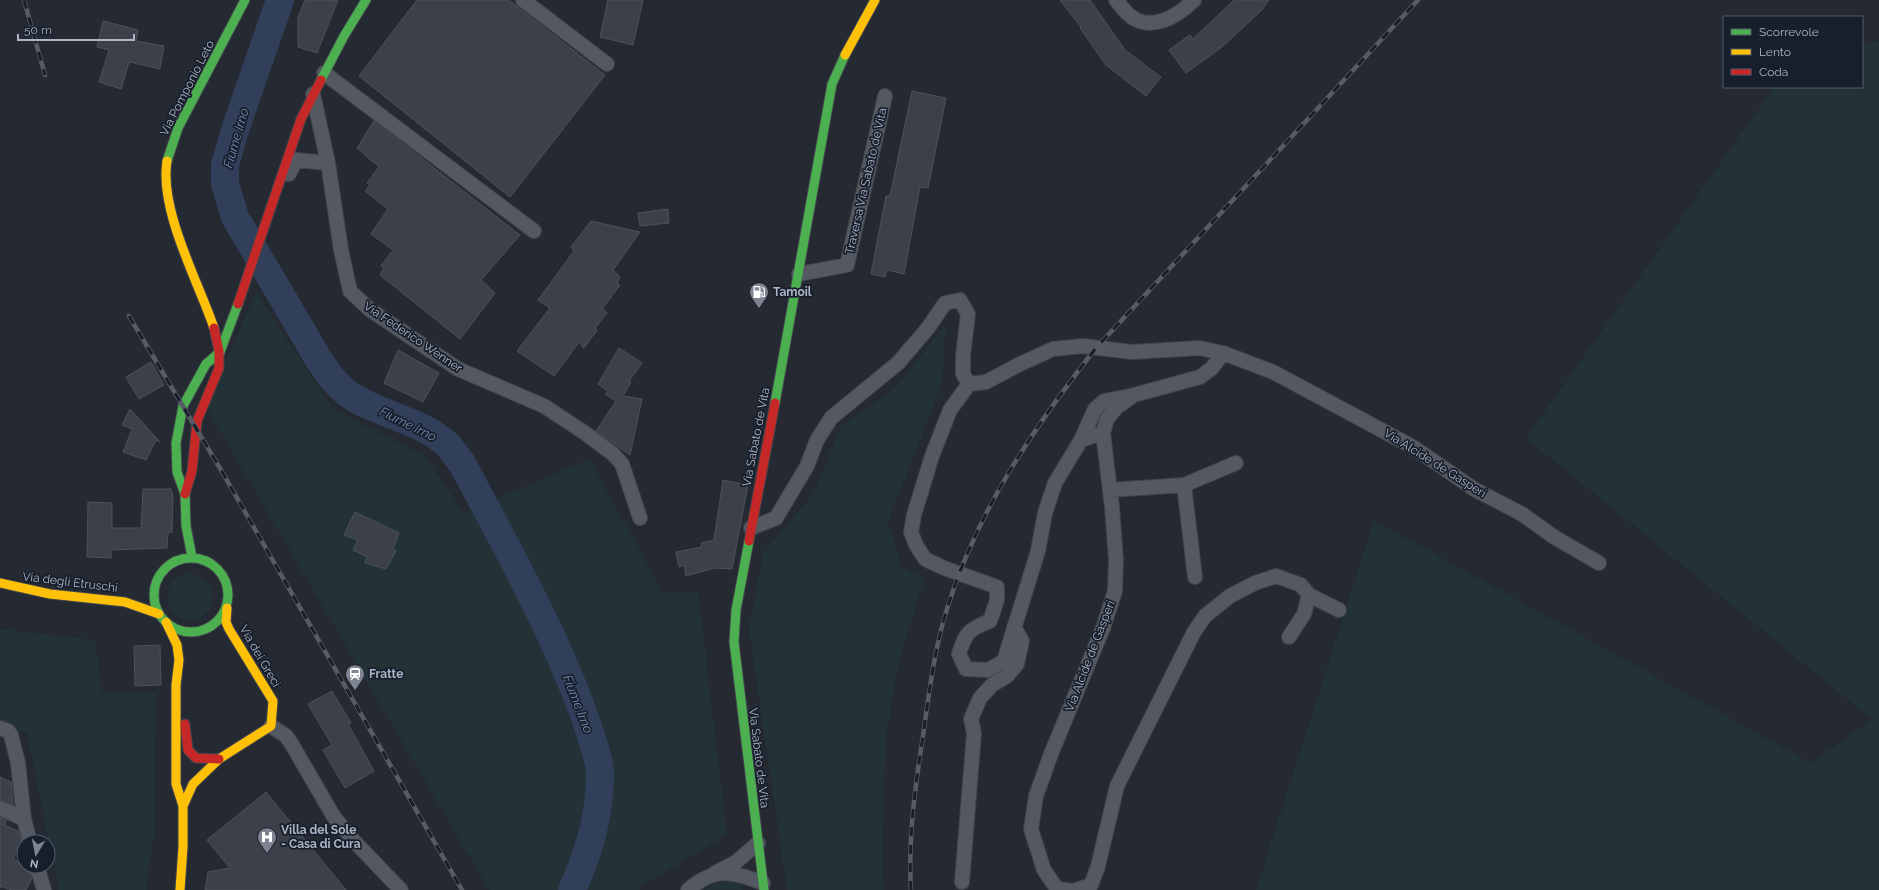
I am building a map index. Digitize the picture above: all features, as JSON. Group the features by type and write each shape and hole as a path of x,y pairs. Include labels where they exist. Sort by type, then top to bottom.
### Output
{"main road":[{"name":"Via Pomponio Leto","path":"220,352 205,298 175,222 166,180 167,160 175,135 245,0"},
{"path":"185,494 192,473 194,445 199,414 219,369 220,352 230,329 301,119 324,72 366,0"},
{"name":"Via Sabato de Vita","path":"764,887 738,693 734,642 736,610 799,274 832,84 846,52 875,0"},
{"path":"192,558 186,526 185,494 177,472 176,443 183,406 206,364 220,352"},
{"path":"166,622 182,631 200,631 216,623 226,608 229,596 228,584 214,565 204,559 181,559 170,564 162,571 156,581 154,592 155,604 159,614 166,622 177,642 179,674 176,685 176,784 183,806 183,847 180,890"},
{"name":"Via degli Etruschi","path":"0,582 25,590 66,596 110,598 145,607 159,614"},
{"name":"Via dei Greci","path":"226,608 226,622 234,638 273,701 273,718 270,726"},
{"path":"179,674 184,681 185,732 188,750 196,758 219,758"},
{"path":"183,806 193,784 219,758 270,726"}],"street":[{"path":"524,0 607,64"},
{"path":"1116,0 1129,15 1140,22 1152,22 1168,20 1182,12 1194,0"},
{"path":"324,72 534,231"},
{"name":"Via Federico Wenner","path":"313,94 328,163 350,291 359,300 414,340 458,369 544,406 586,433 613,454 622,464 640,518"},
{"name":"Traversa Via Sabato de Vita","path":"799,274 847,265 885,96"},
{"path":"268,219 281,199 290,169 296,160 328,163"},
{"path":"751,528 776,518 808,466 817,440 831,418 898,363 928,328 945,303 960,300 968,314 963,356 963,374 969,384 950,410 932,456 914,515 911,532 916,546 925,559 944,568 997,587 997,600 990,622 974,627 963,638 959,654 966,669 988,670 1004,661 1038,551 1045,513 1055,483 1081,440 1095,409 1104,401 1134,395"},
{"name":"Via Alcide de Gasperi","path":"969,384 986,382 1053,349 1083,346 1132,352 1200,348 1222,353 1273,372 1413,447 1474,489 1522,514 1554,537 1599,563"},
{"name":"Via Alcide de Gasperi","path":"1068,890 1057,889 1044,870 1031,829 1039,789 1103,628 1115,591 1116,560 1103,433 1107,419 1117,407 1134,395 1200,377 1212,368 1222,353"},
{"path":"1081,440 1103,433"},
{"path":"1110,490 1184,485 1236,463"},
{"path":"1184,485 1195,576"},
{"path":"1076,890 1091,885 1098,866 1117,786 1194,632 1205,616 1230,596 1255,583 1276,576 1301,585 1308,595 1340,610"},
{"path":"1289,637 1304,614 1308,595"},
{"path":"962,882 974,733 971,719 980,698 992,685 1007,676 1017,664 1022,641 1014,627"},
{"path":"270,726 286,736 291,743 334,818 401,890"},
{"path":"0,728 8,730 11,734 18,763 24,819 28,834"},
{"path":"0,808 24,819"},
{"path":"688,890 736,862 758,843"},
{"path":"715,873 740,874 764,887"},
{"path":"39,874 44,890"}],"shaded area":[{"path":"1879,41 1879,890 1256,890 1374,520 1811,763 1872,719 1526,438 1773,88 1863,88 1863,44"},
{"path":"256,292 333,409 425,456 464,513 589,459 663,592 698,591 727,835 641,886 640,890 489,890 206,407"},
{"path":"946,323 942,384 888,521 901,566 924,579 898,664 886,739 882,863 884,890 787,890 749,630 763,553 814,493 841,426 897,387"},
{"path":"185,574 195,574 203,578 209,584 213,592 213,602 209,610 203,616 195,620 185,620 177,616 171,610 167,602 167,592 171,584 177,578"},
{"path":"0,629 95,640 102,692 156,693 154,834 146,890 59,890 56,874 56,834 48,834 27,733 0,725"},
{"path":"738,881 743,890 704,890 713,883"}],"building":[{"path":"305,0 338,0 317,53 298,47 298,17"},
{"path":"417,0 509,0 605,75 510,197 359,76"},
{"path":"608,0 643,0 633,45 600,37"},
{"path":"1060,0 1090,0 1125,50 1161,77 1146,96 1106,65 1080,28 1081,27"},
{"path":"1234,0 1269,0 1262,10 1222,47 1186,73 1169,50 1190,35 1193,39"},
{"path":"103,21 138,30 136,41 164,46 160,69 129,62 121,89 99,82 109,50 97,47"},
{"path":"912,91 946,98 928,188 920,187 904,274 887,270 885,277 871,274 886,196 890,196"},
{"path":"374,121 520,235 481,280 495,293 460,339 380,275 384,268 381,266 393,250 371,234 388,209 365,191 370,185 367,183 379,167 357,148"},
{"path":"668,209 669,223 640,226 638,213"},
{"path":"591,221 640,232 613,270 620,277 617,283 620,285 602,309 607,313 595,328 597,330 584,348 579,342 554,376 517,351 550,308 538,300 574,251 571,247"},
{"path":"619,348 642,363 629,381 631,382 623,396 642,399 630,455 596,431 616,401 605,394 608,391 598,384"},
{"path":"398,350 439,373 423,402 384,383"},
{"path":"151,362 164,385 139,399 126,377"},
{"path":"130,409 160,442 156,440 146,460 123,452 132,429 122,425"},
{"path":"723,480 748,485 732,569 714,568 686,576 684,565 679,567 676,552 702,547 701,543 714,540"},
{"path":"143,489 171,489 173,496 172,532 168,533 167,548 111,550 111,558 87,557 88,502 112,503 112,528 141,528"},
{"path":"355,512 399,533 393,549 396,551 386,569 365,563 367,557 353,550 358,540 344,535"},
{"path":"160,645 161,685 135,686 134,646"},
{"path":"332,691 351,723 348,724 374,771 345,788 323,750 332,745 308,704"},
{"path":"0,777 11,782 13,805 0,800"},
{"name":"Villa del Sole - Casa di Cura","path":"266,792 346,890 205,890 208,872 230,868 207,840"},
{"path":"0,817 6,820 5,825 18,831 19,834 16,834 16,852 13,859 16,860 16,874 31,874 32,878 26,890 11,890 1,886 0,888"}],"waterway":[{"name":"Fiume Irno","path":"280,0 234,133 225,165 225,184 235,217 319,360 335,382 347,393 359,400 425,429 437,436 450,447 463,465 527,587 557,649 583,712 591,735 600,770 598,805 592,834 588,849 572,890"}],"railway":[{"path":"24,0 45,75"},
{"path":"911,890 911,832 935,656 942,625 959,573 991,504 1030,439 1051,408 1096,348 1418,0"},
{"path":"129,316 221,470 462,890"}],"traffic: fast":[{"path":"167,161 178,128 245,0"},
{"path":"321,80 344,36 366,0"},
{"path":"775,403 832,84 845,55"},
{"path":"192,557 186,526 185,494 177,472 176,443 183,406 206,364 220,352 238,304"},
{"path":"749,541 736,610 734,642 764,890"},
{"path":"191,558 212,564 222,574 228,595 222,616 212,626 191,632 170,626 160,616 154,595 160,574 170,564 191,558"}],"traffic: slow":[{"path":"845,55 875,0"},
{"path":"167,161 166,180 174,223 214,328"},
{"path":"0,583 50,594 125,602 159,614"},
{"path":"183,806 193,784 219,759 271,726 273,701 229,629 226,622 227,608"},
{"path":"166,622 177,645 179,660 176,685 176,784 183,806 183,847 180,890"}],"traffic: jam":[{"path":"238,304 301,119 321,80"},
{"path":"185,494 192,471 197,421 219,368 219,351 214,328"},
{"path":"749,541 775,403"},
{"path":"185,724 188,750 196,758 219,759"}],"place":[{"name":"Tamoil","path":"759,309"},
{"name":"Fratte","path":"355,691"},
{"name":"Villa del Sole - Casa di Cura","path":"267,854"}]}
